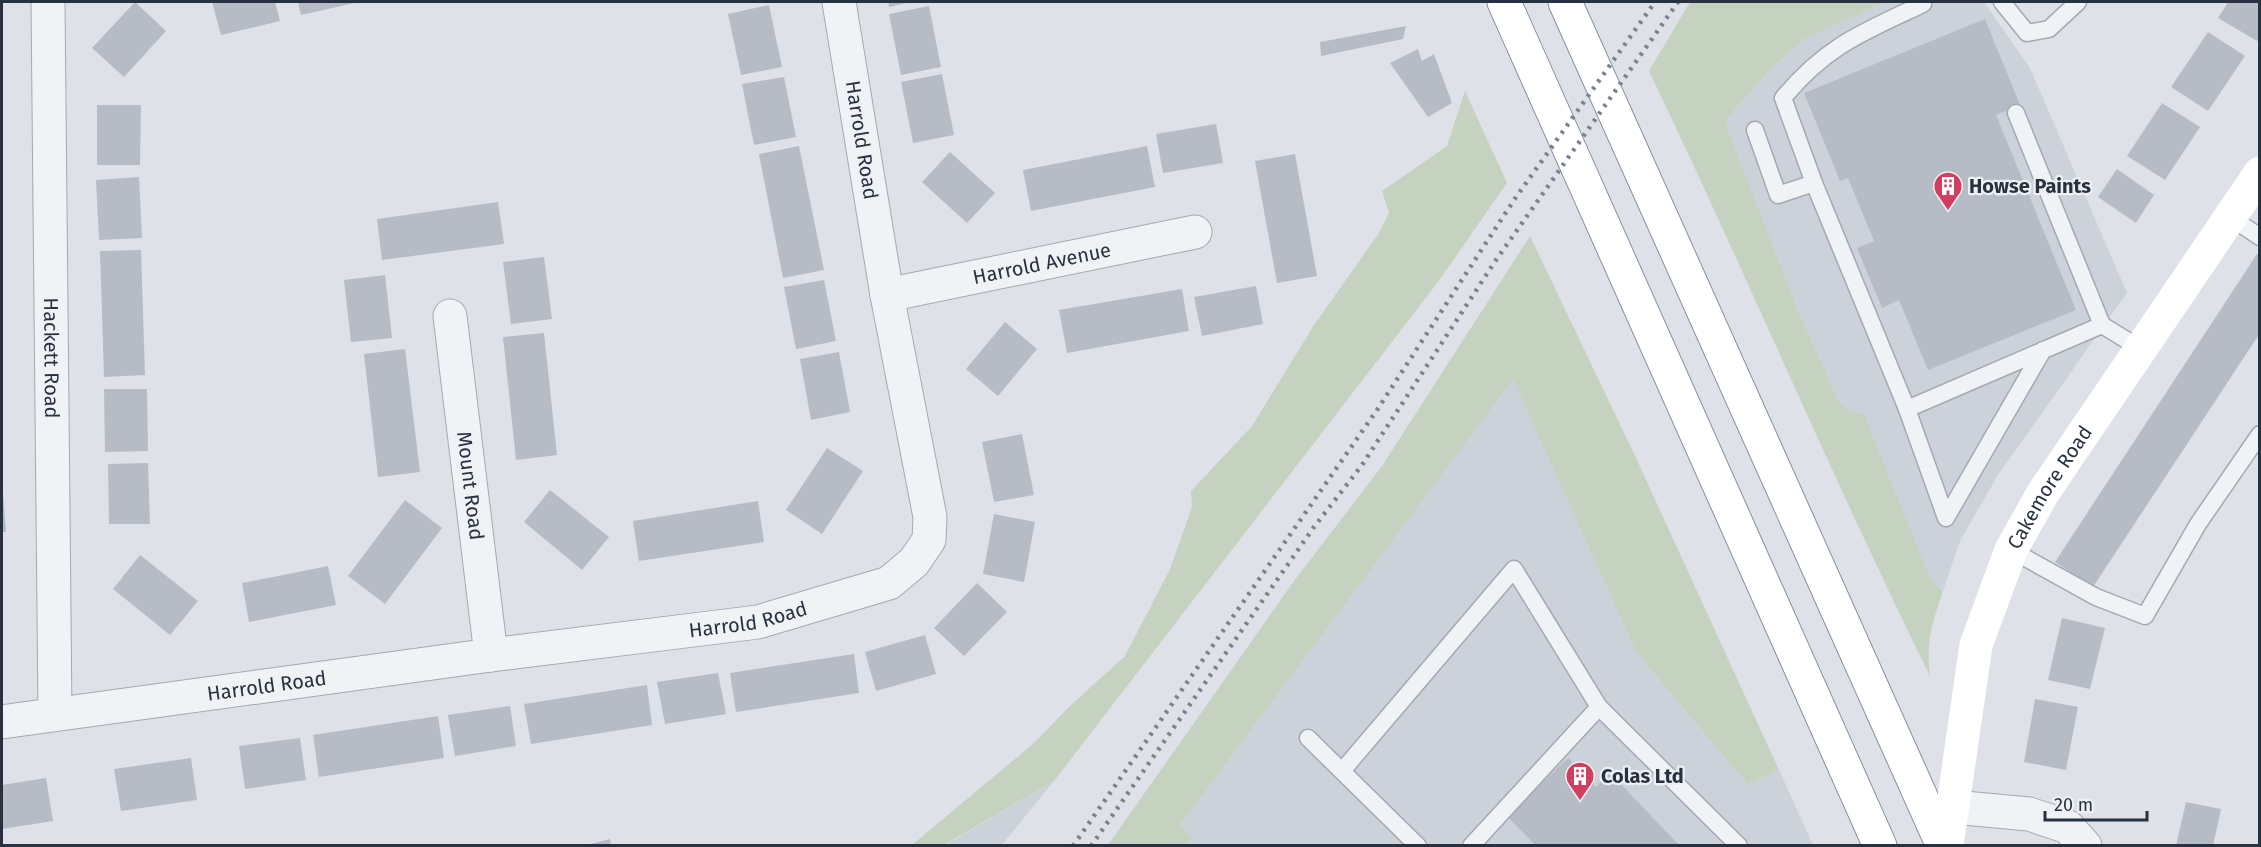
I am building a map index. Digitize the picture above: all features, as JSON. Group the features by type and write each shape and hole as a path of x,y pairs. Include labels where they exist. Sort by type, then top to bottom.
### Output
{"main road":[{"path":"1504,2 1880,846"},
{"path":"1564,2 1943,846"},
{"name":"Cakemore Road","path":"1947,846 1976,645 2011,550 2043,493 2259,173"}],"street":[{"name":"Hackett Road","path":"48,2 56,714"},
{"name":"Harrold Road","path":"2,722 491,655 758,622 889,584 914,562 929,540 930,517 887,295 838,2"},
{"name":"Harrold Avenue","path":"887,295 1195,232"},
{"name":"Mount Road","path":"450,316 491,655"},
{"path":"1953,807 2029,814 2068,827 2085,846"}],"lane":[{"path":"1922,2 1923,4 1851,37 1807,70 1783,98 1814,183 1907,409 1946,518 2043,350"},
{"path":"2002,2 2027,33 2049,30 2078,2"},
{"path":"2016,113 2102,325 2141,349"},
{"path":"1755,130 1778,195 1814,183"},
{"path":"2230,217 2259,237"},
{"path":"1907,409 2102,325"},
{"path":"2011,550 2096,597 2145,616 2198,524 2259,434"},
{"path":"1342,771 1514,569 1599,707 1739,846"},
{"path":"1471,846 1599,707"},
{"path":"1308,738 1418,846"}],"shaded area":[{"path":"1881,2 1984,2 2030,68 2127,293 1998,475 1960,541 1943,591 1931,581 1851,411 1839,402 1797,308 1728,133 1727,119 1771,68 1803,40"},
{"path":"1513,378 1636,652 1748,785 1779,770 1813,845 1184,846 1191,838 1180,825"},
{"path":"1054,781 1002,845 944,846"}],"green space":[{"path":"1690,2 1882,3 1803,40 1771,68 1727,119 1728,131 1797,308 1839,402 1851,411 1864,415 1931,581 1943,591 1929,644 1931,678 1894,603 1649,71"},
{"path":"1465,91 1507,183 1438,282 1054,781 944,845 912,845 1033,744 1070,706 1125,656 1170,569 1192,507 1191,491 1252,426 1314,325 1379,233 1389,213 1382,191 1447,146"},
{"path":"1530,236 1636,458 1779,770 1748,785 1636,652 1513,379 1180,825 1192,838 1184,845 1108,845 1294,581 1382,466"}],"building":[{"path":"135,2 166,31 124,77 92,48"},
{"path":"212,2 275,2 280,21 221,35"},
{"path":"298,2 359,2 301,15"},
{"path":"888,2 911,2 889,7"},
{"path":"2228,2 2260,2 2260,36 2257,41 2218,18"},
{"path":"769,5 782,67 741,75 728,14"},
{"path":"929,6 941,67 901,75 889,14"},
{"name":"Howse Paints","path":"1985,19 2020,105 1996,115 2076,310 1928,370 1899,300 1882,308 1857,248 1874,241 1848,178 1840,181 1804,93"},
{"path":"1406,26 1403,39 1321,56 1320,42"},
{"path":"2208,32 2245,56 2208,111 2171,87"},
{"path":"1418,49 1422,61 1434,54 1452,103 1428,117 1390,63"},
{"path":"942,74 954,135 913,143 901,82"},
{"path":"784,77 796,137 754,145 742,84"},
{"path":"2162,103 2200,127 2165,180 2127,156"},
{"path":"97,105 141,105 140,165 97,165"},
{"path":"1216,124 1223,163 1163,173 1156,134"},
{"path":"799,146 824,270 783,278 759,154"},
{"path":"1147,146 1155,187 1031,211 1023,170"},
{"path":"950,152 995,193 967,223 922,182"},
{"path":"1295,154 1317,276 1277,283 1255,161"},
{"path":"2117,169 2154,195 2136,223 2098,197"},
{"path":"139,177 142,238 99,240 96,180"},
{"path":"498,202 504,244 382,260 377,219"},
{"path":"141,250 145,375 104,377 100,251"},
{"path":"2257,254 2260,256 2260,333 2093,587 2055,562"},
{"path":"544,257 552,319 511,324 503,262"},
{"path":"385,275 392,338 351,342 344,280"},
{"path":"824,280 836,341 796,349 784,287"},
{"path":"1256,286 1263,324 1202,336 1194,297"},
{"path":"1182,289 1189,331 1067,353 1059,310"},
{"path":"1005,322 1037,349 998,396 966,369"},
{"path":"544,333 557,455 516,460 503,337"},
{"path":"405,349 420,472 378,477 364,354"},
{"path":"839,352 850,412 811,420 800,359"},
{"path":"104,389 147,389 148,451 105,452"},
{"path":"1022,434 1034,495 994,502 982,442"},
{"path":"827,448 863,471 822,534 786,510"},
{"path":"148,463 150,524 109,524 108,464"},
{"path":"2,478 6,532 2,532"},
{"path":"550,490 609,537 582,570 524,522"},
{"path":"405,500 442,528 385,604 348,576"},
{"path":"758,501 764,542 639,561 633,521"},
{"path":"994,514 1035,522 1024,582 983,574"},
{"path":"140,555 198,601 170,635 113,589"},
{"path":"328,566 336,605 249,622 242,583"},
{"path":"977,583 1007,612 964,656 934,628"},
{"path":"2062,618 2105,628 2090,689 2048,680"},
{"path":"925,635 936,674 876,691 865,652"},
{"path":"854,654 859,693 736,712 730,673"},
{"path":"718,673 726,714 665,724 657,682"},
{"path":"647,685 652,725 531,744 524,704"},
{"path":"2035,699 2078,707 2066,770 2024,762"},
{"path":"510,706 516,746 455,756 448,715"},
{"path":"438,716 444,758 319,777 313,735"},
{"path":"300,738 306,780 245,789 239,746"},
{"path":"191,758 197,800 121,811 114,769"},
{"name":"Colas Ltd","path":"1568,758 1596,787 1610,773 1680,846 1536,846 1507,816"},
{"path":"46,778 53,821 2,829 2,785"},
{"path":"2186,802 2221,809 2213,846 2176,846"},
{"path":"610,839 611,846 587,846 587,845"}],"railway":[{"path":"1073,846 1377,410 1514,200 1655,2"},
{"path":"1091,846 1314,527 1362,465 1496,260 1678,2"}],"place":[{"name":"Howse Paints","path":"1948,212"},
{"name":"Colas Ltd","path":"1580,802"}]}
